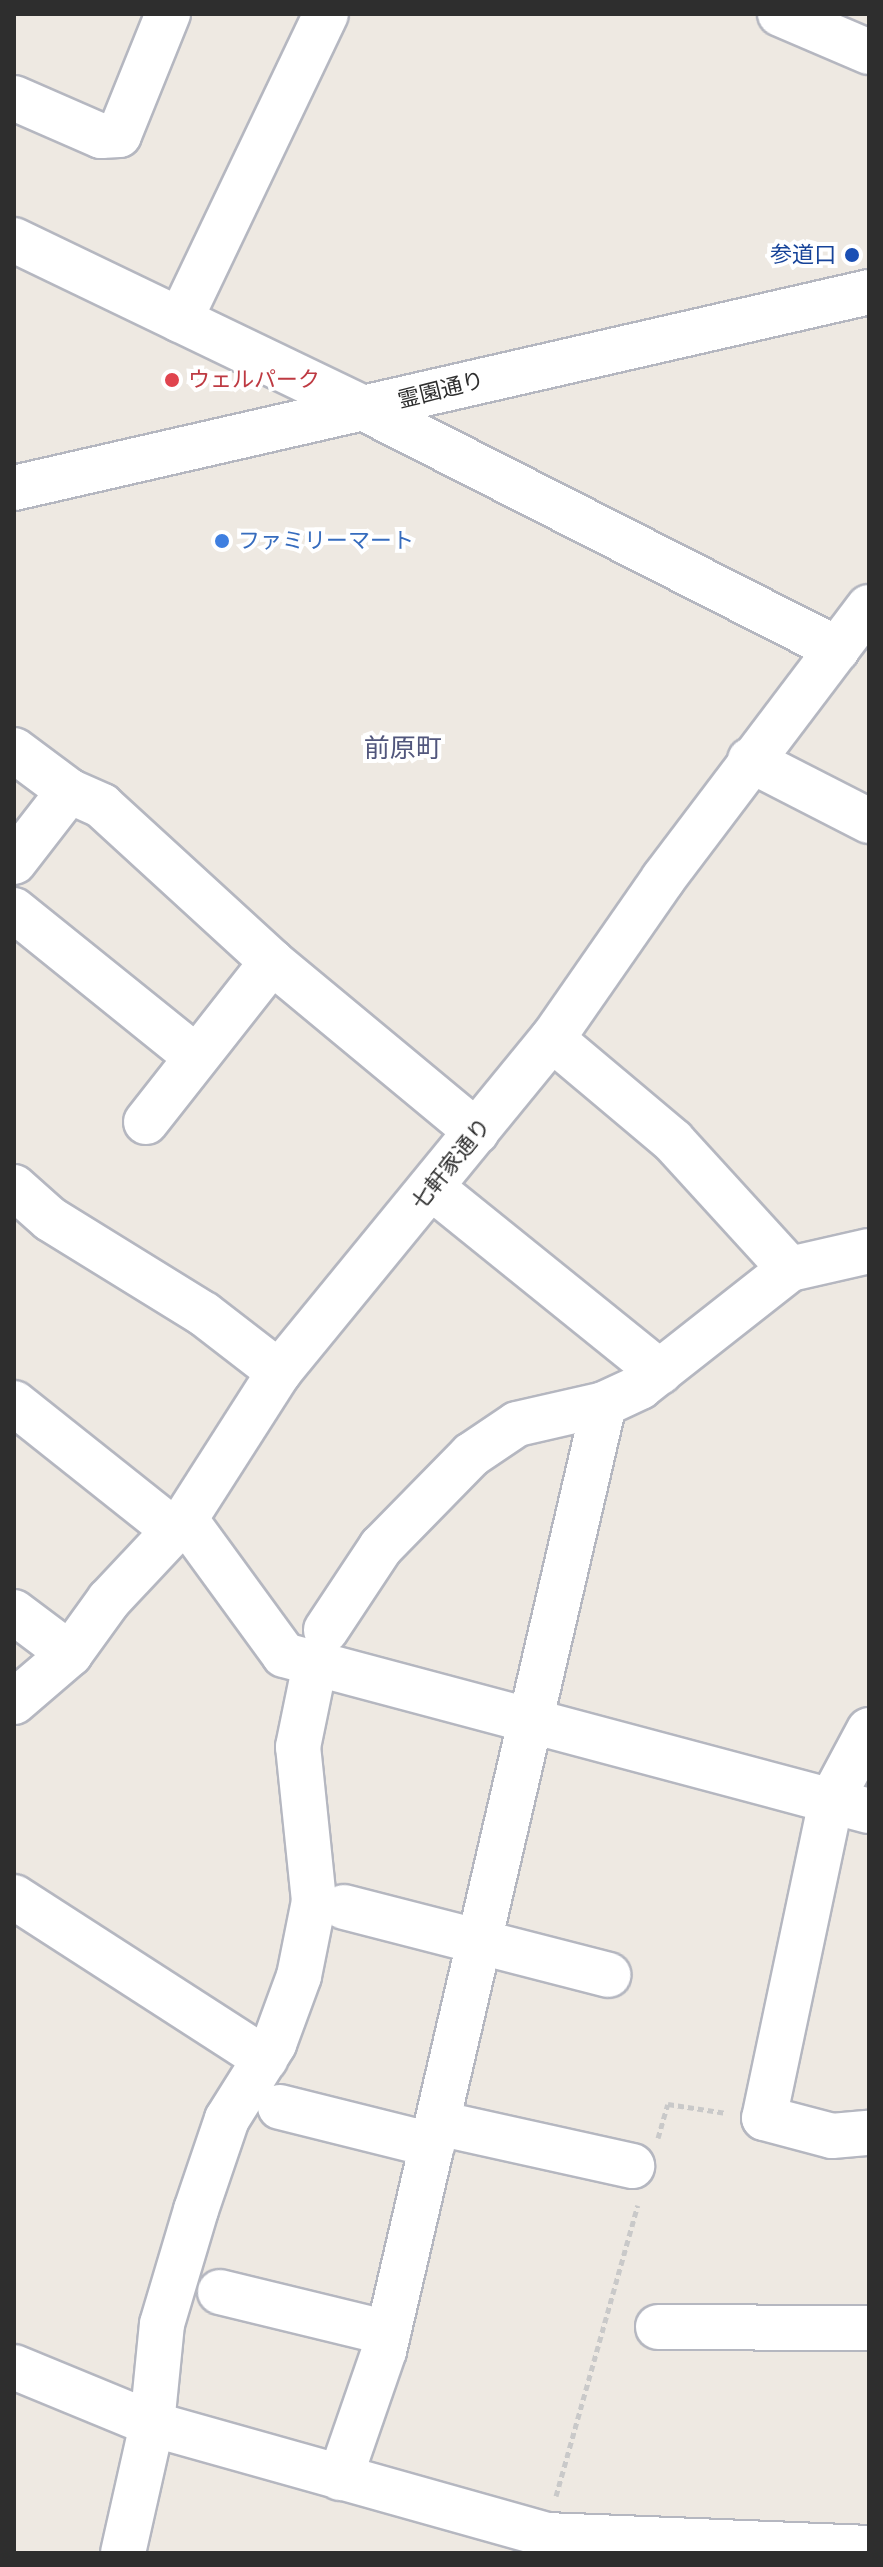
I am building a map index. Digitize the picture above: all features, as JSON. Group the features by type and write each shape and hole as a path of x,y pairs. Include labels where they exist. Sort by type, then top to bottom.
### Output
{"street":[{"path":"14,98 101,136 119,135 168,14"},
{"path":"180,320 326,14"},
{"path":"780,14 869,52"},
{"path":"14,240 365,409 837,649"},
{"name":"霊園通り","path":"14,488 869,292"},
{"name":"七軒家通り","path":"14,1702 70,1654 109,1600 180,1525 279,1372 552,1039 750,760 869,607"},
{"path":"14,750 69,791 102,806 272,962 477,1132"},
{"path":"750,760 869,821"},
{"path":"14,862 69,791"},
{"path":"14,910 196,1057"},
{"path":"146,1122 272,962"},
{"path":"552,1039 673,1141 790,1269"},
{"path":"14,1187 50,1219 204,1314 279,1372"},
{"path":"432,1188 660,1372"},
{"path":"123,2553 152,2424 162,2324 192,2224 227,2119 265,2059 299,1976 314,1901 298,1747 321,1647 381,1547 471,1455 517,1424 604,1404 660,1372 790,1269 869,1251"},
{"path":"14,1403 180,1525 284,1655 321,1647 530,1722 850,1806"},
{"path":"340,2478 388,2333 604,1404"},
{"path":"14,1612 70,1654"},
{"path":"869,1730 764,2118 832,2136 869,2133"},
{"path":"14,1897 265,2059"},
{"path":"344,1907 479,1939 608,1975"},
{"path":"280,2107 643,2169"},
{"path":"220,2292 388,2333"},
{"path":"658,2327 869,2328"},
{"path":"14,2367 152,2424 340,2478 546,2544 702,2549 869,2548"}],"path":[{"path":"546,2544 643,2169 668,2104 764,2118"}],"place":[{"name":"参道口","path":"852,255"},
{"name":"ウェルパーク","path":"172,380"},
{"name":"ファミリーマート","path":"222,541"}],"district":[{"name":"前原町","path":"403,748"}]}
